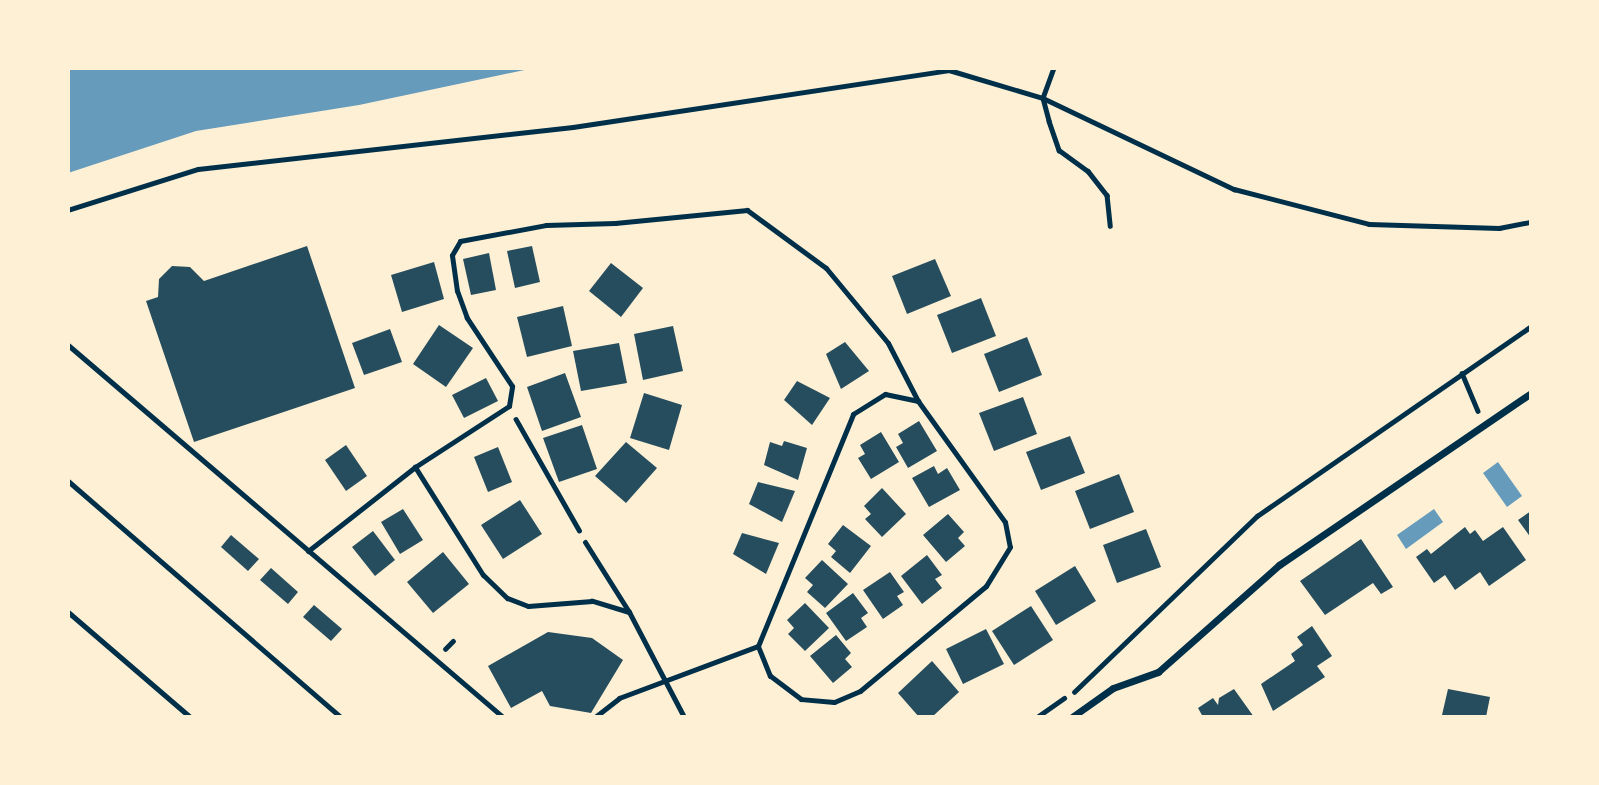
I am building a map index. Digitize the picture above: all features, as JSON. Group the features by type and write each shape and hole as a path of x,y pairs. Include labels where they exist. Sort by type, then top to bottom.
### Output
{"street":[{"path":"1072,717 1113,688 1167,666 1279,565 1531,393"}],"lane":[{"path":"308,551 415,467 509,406 512,386 467,318 457,291 452,255 460,241 546,225 615,223 747,210 826,268 888,343 918,401 1005,522 1010,547 986,586 860,691 834,702 801,699 770,676 758,646 853,414 885,394 918,401"},
{"path":"68,345 503,717"},
{"path":"415,467 483,575 507,598 528,606 592,601 629,612"},
{"path":"68,481 340,717"},
{"path":"585,542 629,612 684,717"},
{"path":"68,612 190,717"},
{"path":"595,717 619,698 758,646"}],"path":[{"path":"1054,68 1043,98 1059,150 1088,171 1107,195 1110,226"},
{"path":"68,210 198,169 573,127 949,70 1043,98 1234,189 1369,224 1499,228 1531,222"},
{"path":"1037,717 1076,690 1257,516 1531,326"},
{"path":"1462,373 1482,427"},
{"path":"509,406 585,542"}],"water":[{"path":"68,68 534,68 359,105 196,131 68,173"},
{"path":"1498,462 1522,496 1507,507 1483,473"},
{"path":"1434,509 1443,522 1406,549 1397,535"}],"building":[{"path":"307,246 355,388 194,442 146,301 158,297 159,279 172,266 190,267 204,281"},
{"path":"532,246 540,282 515,288 507,251"},
{"path":"489,253 496,290 471,295 463,259"},
{"path":"935,259 951,296 907,314 892,276"},
{"path":"434,262 444,299 402,312 391,275"},
{"path":"611,263 643,288 621,317 589,291"},
{"path":"981,298 996,336 952,353 937,315"},
{"path":"563,306 572,346 527,357 517,317"},
{"path":"439,325 473,348 446,387 413,364"},
{"path":"673,326 683,371 643,380 634,334"},
{"path":"390,329 402,362 364,375 352,343"},
{"path":"1027,337 1042,375 999,392 984,354"},
{"path":"845,342 869,371 841,389 826,354"},
{"path":"619,343 627,383 581,391 573,351"},
{"path":"565,373 581,417 542,431 527,387"},
{"path":"486,378 498,401 464,418 452,395"},
{"path":"797,381 830,398 812,425 784,400"},
{"path":"644,393 682,405 669,450 630,438"},
{"path":"1023,397 1037,434 994,451 979,413"},
{"path":"919,421 937,451 908,468 896,447 903,443 898,434"},
{"path":"582,425 597,469 559,482 543,438"},
{"path":"881,432 899,462 871,479 858,458 865,454 860,445"},
{"path":"1070,436 1085,473 1041,490 1026,452"},
{"path":"784,441 807,448 798,480 764,465 770,442 782,446"},
{"path":"626,442 657,468 626,503 595,476"},
{"path":"346,445 367,476 346,491 325,460"},
{"path":"498,447 512,482 488,492 474,457"},
{"path":"934,466 938,474 947,468 960,490 929,507 912,478"},
{"path":"1119,474 1134,512 1090,529 1075,491"},
{"path":"758,482 795,491 782,522 749,504"},
{"path":"882,488 906,514 882,537 865,519 871,514 864,506"},
{"path":"520,500 542,534 503,559 481,525"},
{"path":"403,509 423,540 400,554 381,522"},
{"path":"1531,511 1531,538 1518,520"},
{"path":"948,514 964,532 958,538 965,546 946,562 923,535"},
{"path":"843,525 871,546 850,573 831,557 836,551 828,544"},
{"path":"1465,527 1470,534 1475,530 1483,541 1503,527 1526,560 1489,586 1480,572 1455,590 1445,575 1434,583 1416,557 1427,549 1431,554"},
{"path":"1146,529 1161,567 1117,583 1103,545"},
{"path":"373,531 395,560 375,576 352,547"},
{"path":"742,533 779,543 766,574 733,554"},
{"path":"231,535 259,559 248,571 221,547"},
{"path":"1361,539 1393,587 1381,594 1373,583 1325,615 1300,581"},
{"path":"443,552 469,584 433,613 407,582"},
{"path":"927,555 942,575 935,579 942,588 922,604 901,576"},
{"path":"822,560 848,584 825,608 807,592 813,585 805,578"},
{"path":"1075,566 1096,601 1056,625 1035,591"},
{"path":"271,568 298,592 288,604 260,580"},
{"path":"890,572 904,592 897,596 903,605 883,619 863,590"},
{"path":"853,593 868,613 861,618 867,627 846,641 826,613"},
{"path":"805,603 829,628 805,651 788,634 794,628 787,620"},
{"path":"314,605 342,629 331,641 303,617"},
{"path":"1031,606 1053,640 1014,665 992,631"},
{"path":"1312,626 1332,656 1317,666 1325,677 1273,711 1261,684 1295,661 1291,654 1303,645 1297,637"},
{"path":"986,629 1004,664 963,684 946,649"},
{"path":"548,632 592,638 623,660 591,713 550,706 542,691 511,708 488,666"},
{"path":"836,635 851,653 845,659 852,667 833,683 810,656"},
{"path":"932,661 959,692 932,717 919,717 898,693"},
{"path":"1234,689 1254,717 1203,717 1198,708 1213,698 1218,705 1219,698"},
{"path":"1448,689 1490,697 1486,717 1442,715"}]}
